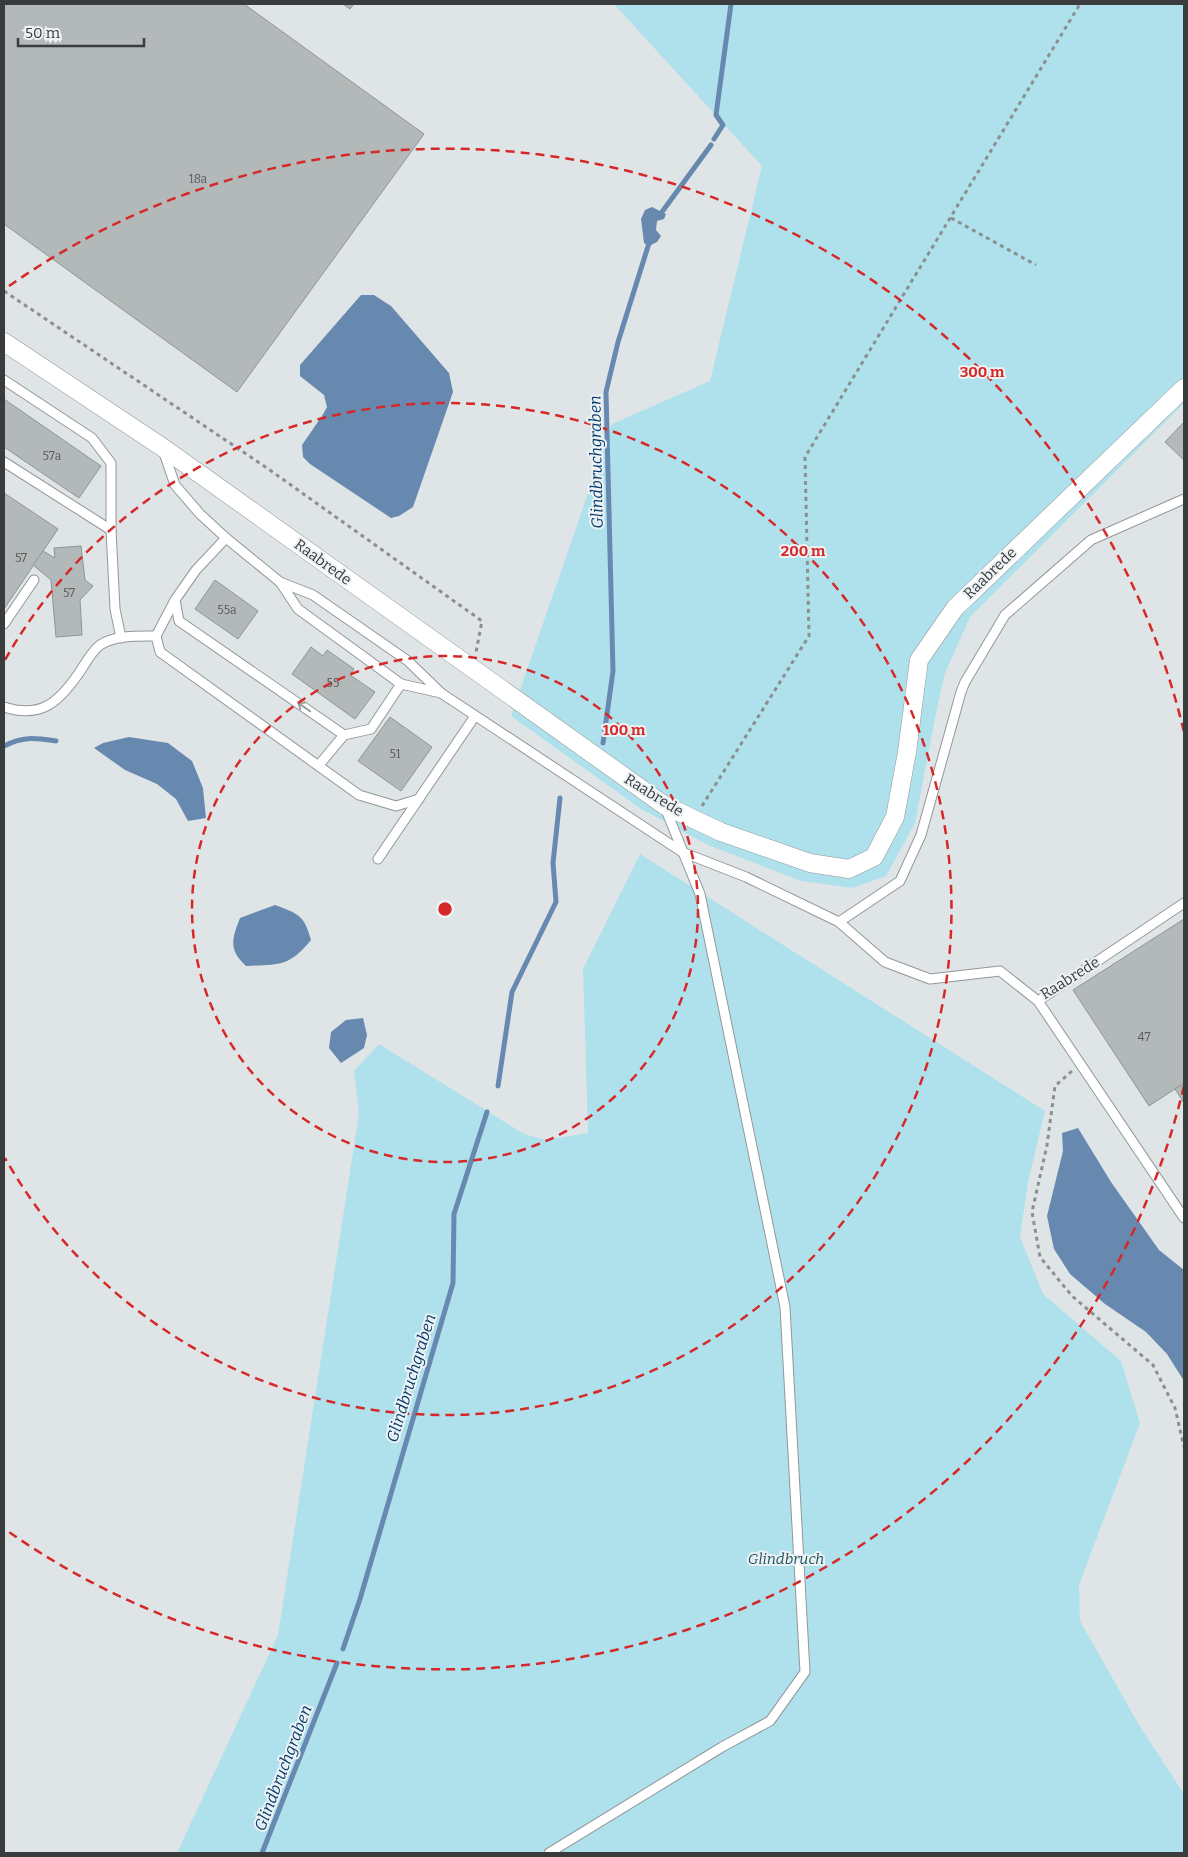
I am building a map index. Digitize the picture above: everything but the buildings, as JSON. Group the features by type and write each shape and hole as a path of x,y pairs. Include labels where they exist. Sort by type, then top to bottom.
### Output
{"street":[{"name":"Raabrede","path":"4,342 162,447 472,670 664,805 721,832 810,863 848,869 874,857 895,818 907,752 919,660 955,608 1184,388"}],"lane":[{"path":"4,380 92,438 111,463 111,530 115,610 121,638"},
{"path":"162,447 175,485 200,514 226,538 280,582 313,595 408,661 441,693"},
{"path":"4,462 111,530"},
{"path":"839,922 900,881 921,835 961,692 965,682 1006,615 1091,540 1184,499"},
{"path":"226,538 196,570 175,600 156,636 160,652 359,795 396,806 419,799"},
{"path":"4,624 34,580"},
{"path":"280,582 298,610 401,684 441,693"},
{"path":"175,600 179,621 344,735"},
{"path":"4,708 18,712 46,708 64,694 87,661 101,645 121,638 156,636"},
{"path":"319,765 344,735 370,729 401,684"},
{"name":"Raabrede","path":"441,693 682,852 746,877 839,922 885,962 930,979 1000,971 1038,1001 1184,903"},
{"path":"378,859 475,716"},
{"path":"549,1853 722,1747 770,1721 804,1672 785,1307 700,894 664,805"},
{"path":"1038,1001 1184,1218"}],"path":[{"path":"694,819 809,636 805,457 1080,4"},
{"path":"951,218 1036,265"},
{"path":"4,291 267,468 482,621 472,670"},
{"path":"1080,1064 1055,1086 1047,1145 1032,1212 1040,1257 1072,1296 1153,1365 1175,1408 1184,1447"}],"green space":[{"path":"614,4 1184,4 1184,403 970,617 945,673 915,823 886,876 852,888 801,881 708,845 641,809 511,716 612,424 710,381 762,166"},
{"name":"Glindbruch","path":"640,854 1045,1111 1028,1182 1020,1237 1043,1294 1121,1361 1140,1423 1079,1585 1080,1621 1139,1725 1184,1794 1184,1853 177,1853 278,1635 359,1114 354,1071 379,1044 524,1134 546,1140 588,1133 583,969"}],"shaded area":[{"path":"652,207 666,214 664,219 657,221 656,230 661,236 657,242 649,246 644,243 641,219 645,210"},
{"path":"361,295 374,295 391,306 449,373 453,392 413,507 399,516 391,518 310,464 303,457 302,445 327,407 324,395 300,376 300,365"},
{"path":"129,737 168,743 192,761 203,788 206,818 188,821 176,799 157,784 125,770 94,748 103,743"},
{"path":"275,905 299,916 306,925 311,940 296,956 282,963 246,966 236,954 233,944 240,918"},
{"path":"363,1018 367,1035 364,1048 341,1063 329,1048 331,1032 346,1020"},
{"path":"1078,1128 1111,1182 1159,1250 1184,1270 1184,1381 1167,1354 1146,1332 1105,1304 1070,1274 1054,1249 1047,1216 1063,1151 1062,1133"}],"waterway":[{"name":"Glindbruchgraben","path":"714,139 723,125 716,115 731,4"},
{"name":"Glindbruchgraben","path":"659,216 711,145"},
{"name":"Glindbruchgraben","path":"603,743 613,671 606,392 618,342 650,240"},
{"path":"4,746 29,739 56,741"},
{"name":"Glindbruchgraben","path":"498,1086 512,992 556,902 553,863 560,798"},
{"name":"Glindbruchgraben","path":"343,1649 360,1599 453,1283 454,1214 487,1112"},
{"name":"Glindbruchgraben","path":"262,1853 337,1663"}]}
